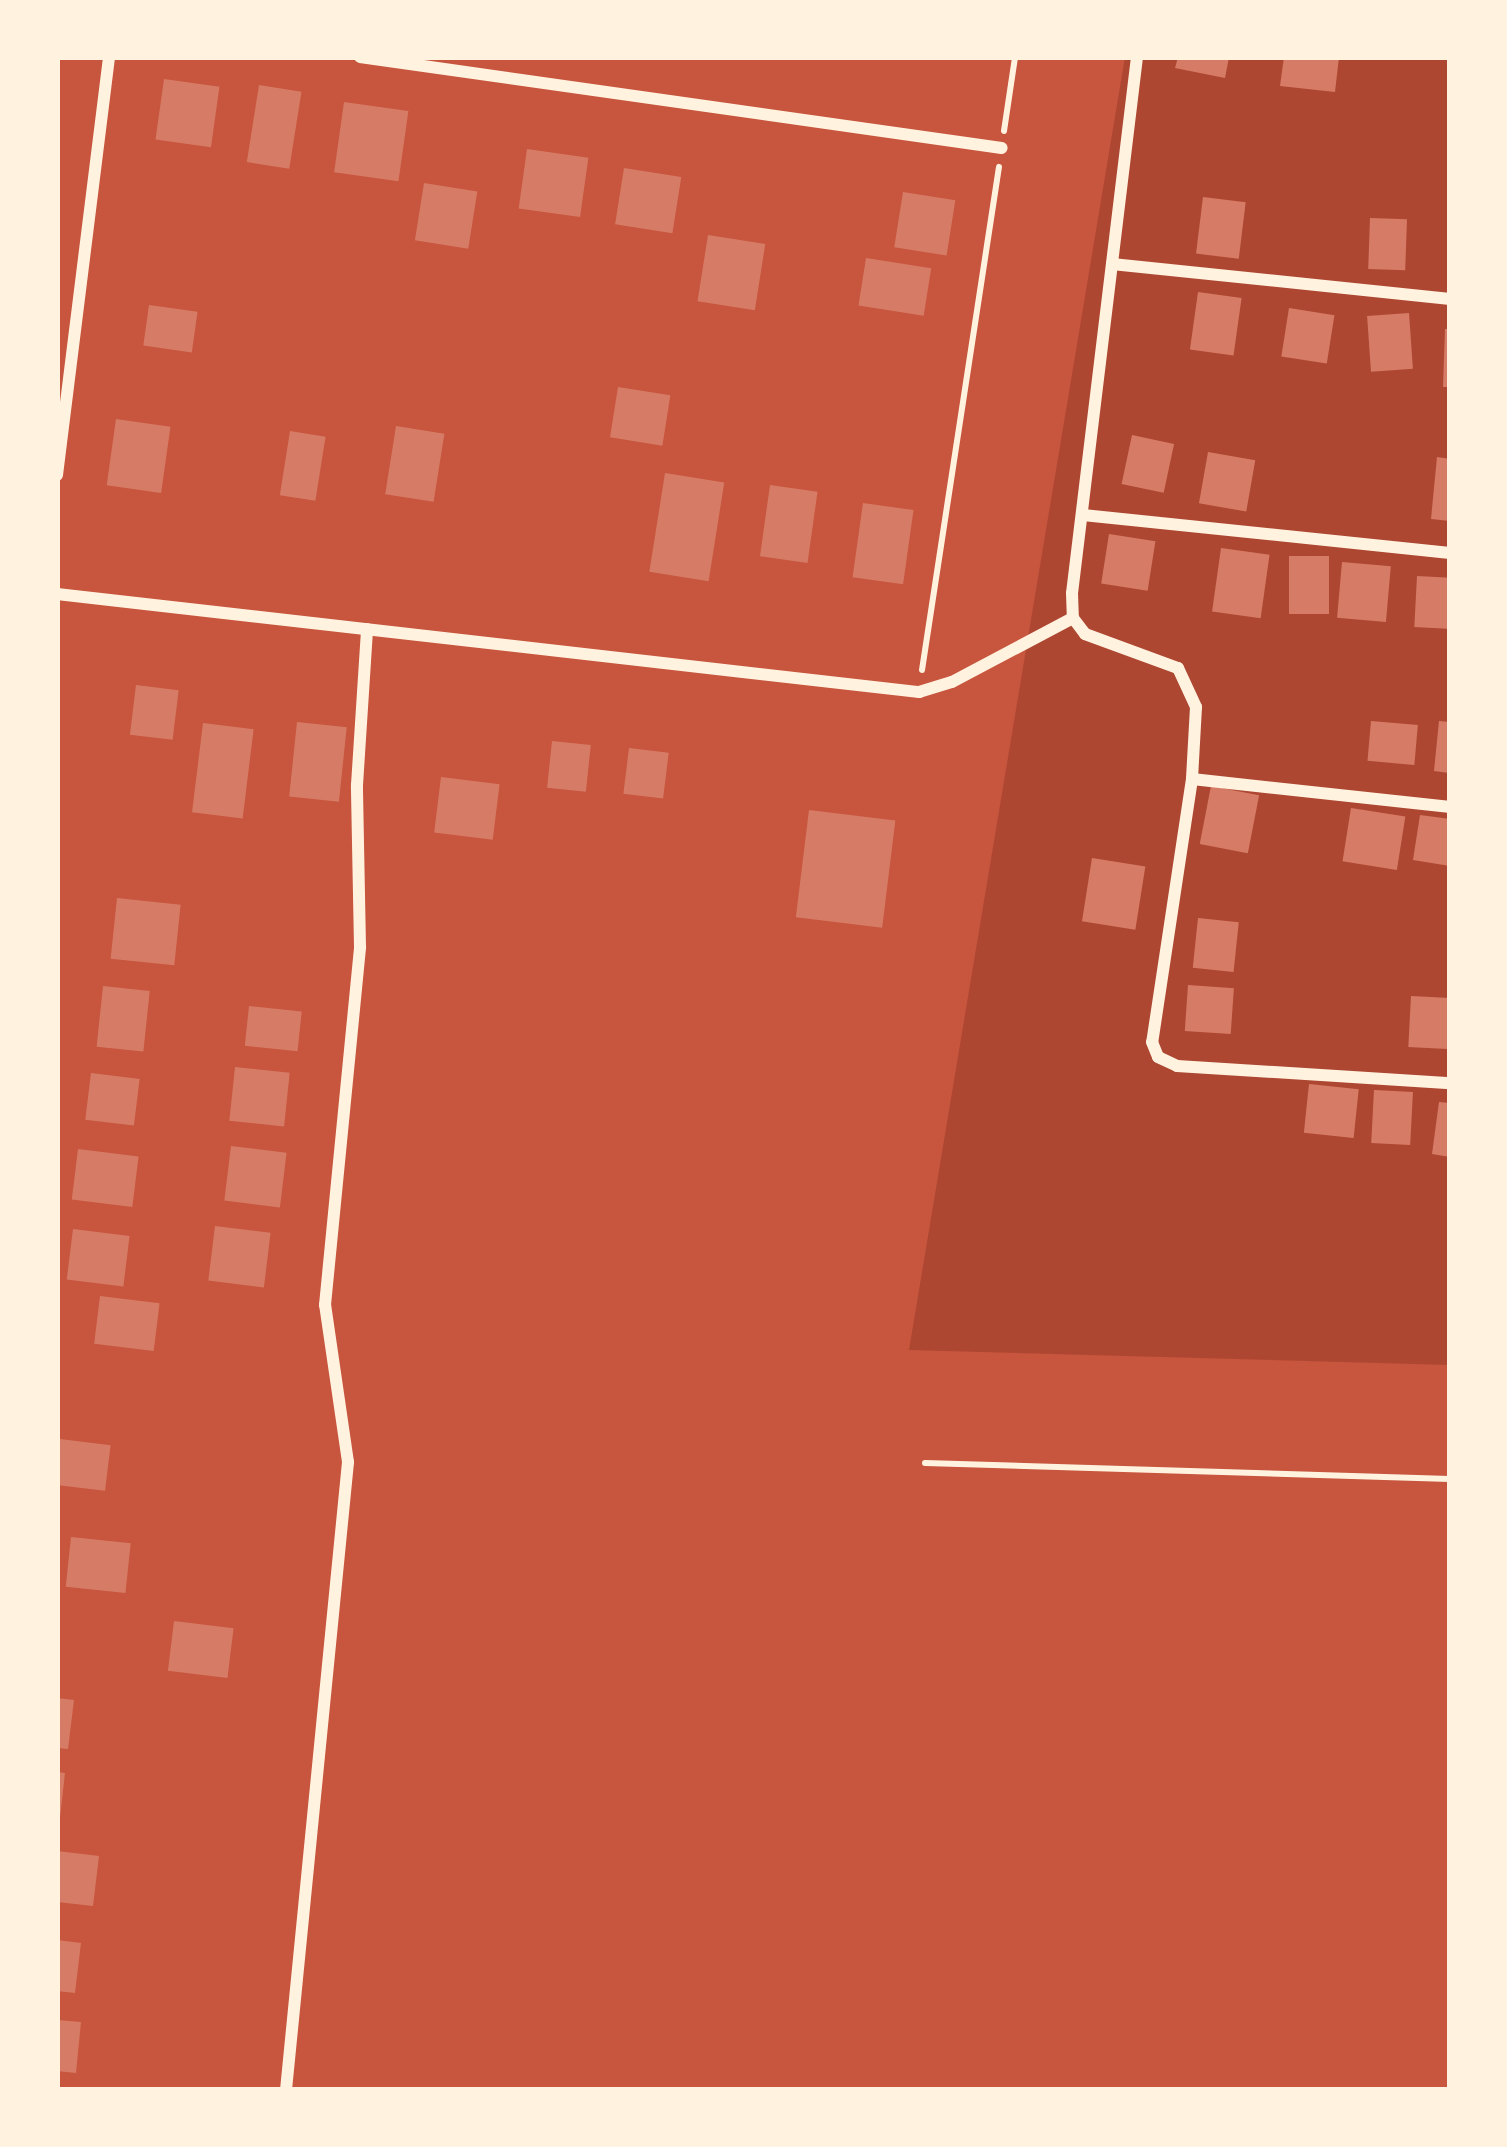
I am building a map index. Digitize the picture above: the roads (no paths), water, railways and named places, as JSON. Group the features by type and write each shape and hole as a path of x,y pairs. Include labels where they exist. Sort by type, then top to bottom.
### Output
{"street":[{"path":"57,475 109,57"},
{"path":"360,57 1002,148"},
{"path":"1137,57 1072,618 1085,634 1178,668 1196,707 1192,778 1152,1042 1157,1057 1177,1066 1450,1083"},
{"path":"1112,264 1450,299"},
{"path":"1083,514 1450,553"},
{"path":"57,594 919,692 1072,618"},
{"path":"286,2090 348,1462 325,1305 360,947 357,785 367,629"},
{"path":"1192,778 1450,807"}]}
